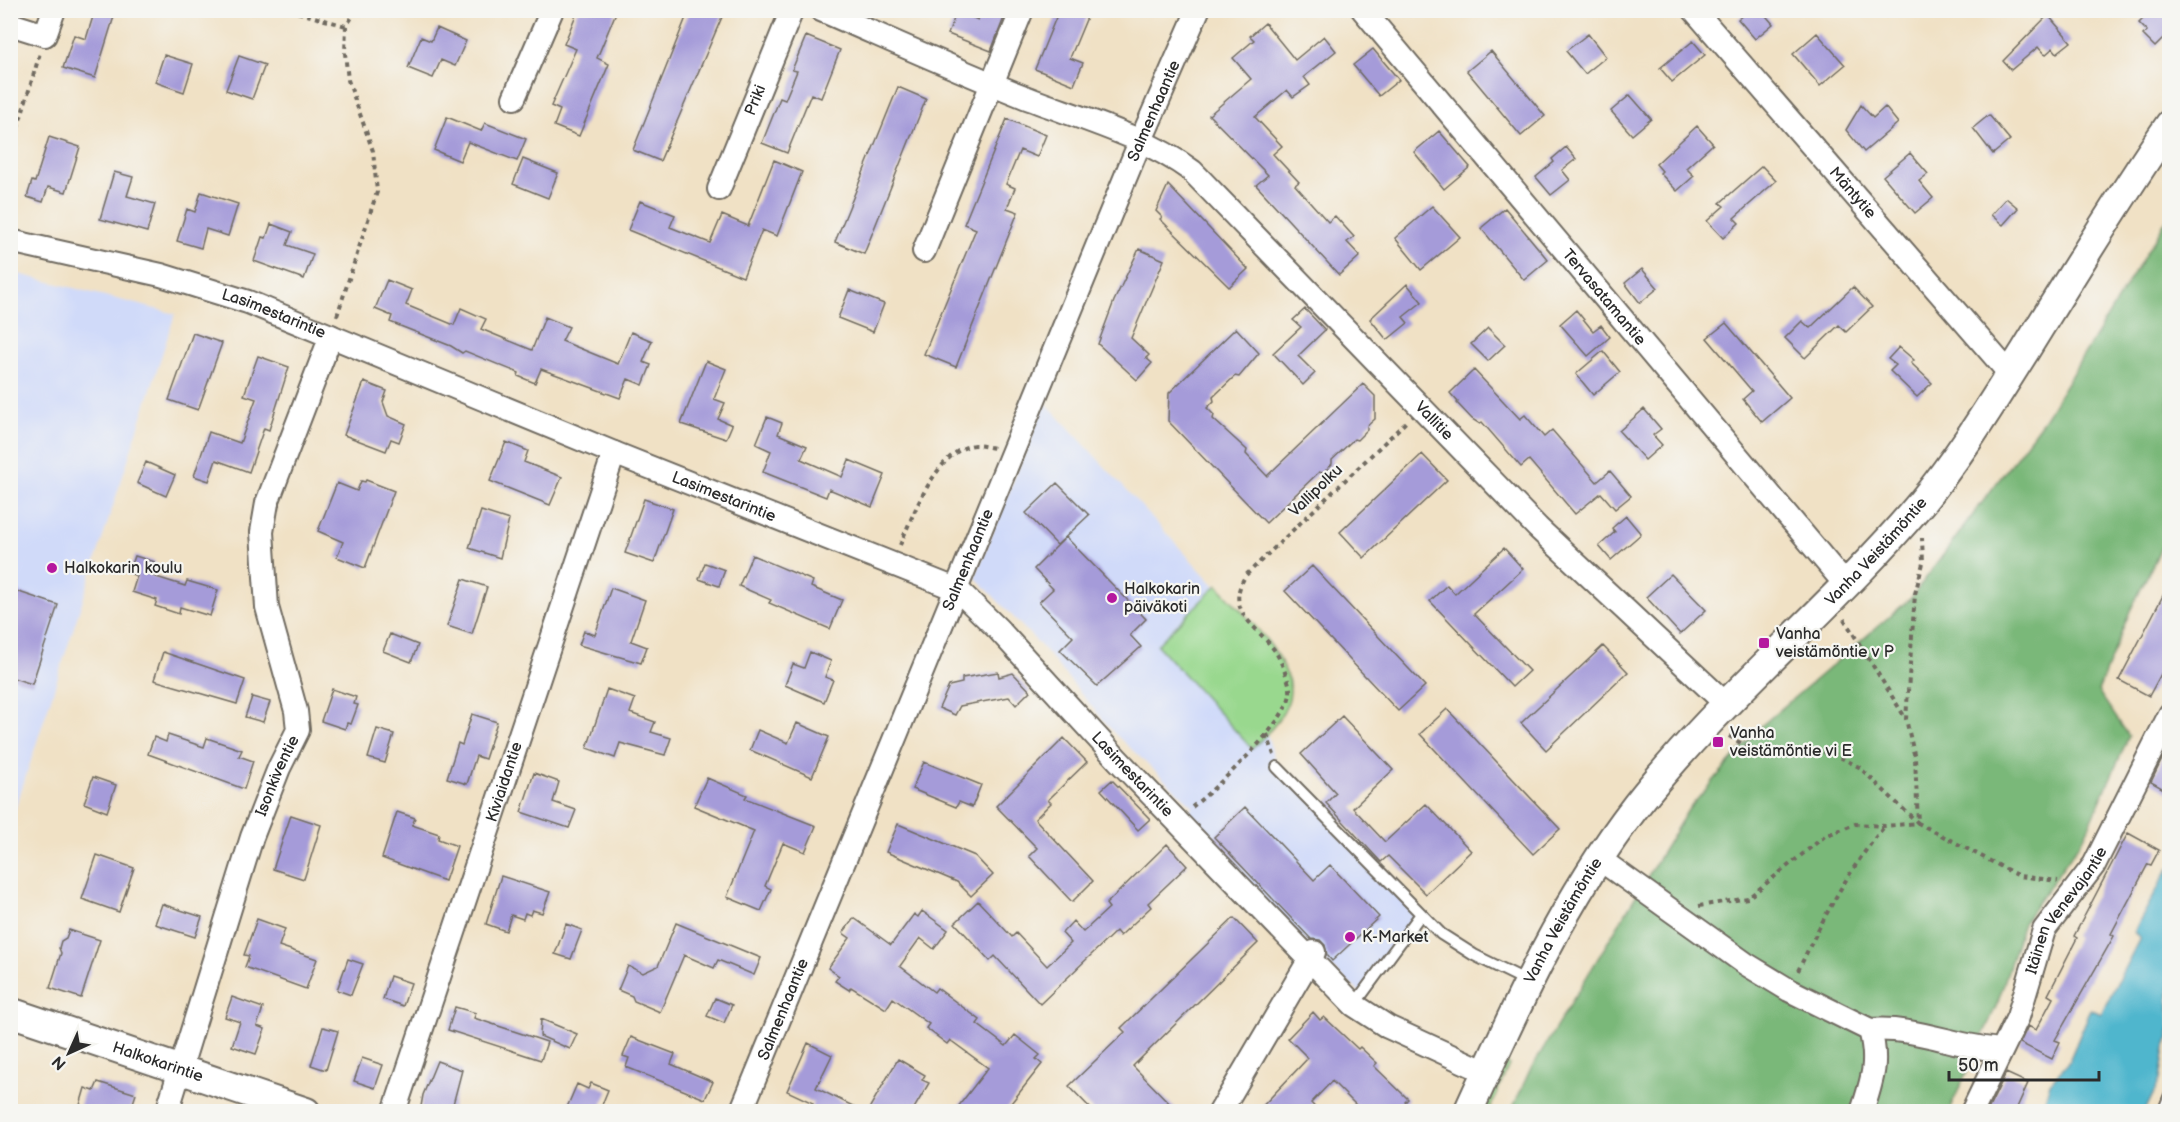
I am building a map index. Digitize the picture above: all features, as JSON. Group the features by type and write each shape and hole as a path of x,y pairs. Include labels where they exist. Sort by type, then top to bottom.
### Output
{"street":[{"path":"10,24 45,35 54,10"},
{"path":"514,98 552,10"},
{"name":"Priki","path":"719,189 792,10"},
{"path":"821,10 992,84 1141,141"},
{"path":"924,252 1022,10"},
{"name":"Salmenhaantie","path":"741,1112 958,590 1141,141 1198,10"},
{"name":"Tervasatamantie","path":"1363,10 1845,585"},
{"name":"Mäntytie","path":"1694,10 2010,374"},
{"name":"Vanha Veistämöntie","path":"1468,1112 1556,929 1598,858 1656,781 1726,704 1845,585 1922,502 1964,447 2169,124"},
{"name":"Vallitie","path":"1141,141 1175,158 1192,171 1538,528 1726,704"},
{"name":"Lasimestarintie","path":"10,241 161,275 248,302 614,453 958,590 1311,956 1354,1005 1388,1027 1486,1072"},
{"name":"Isonkiventie","path":"167,1112 252,837 279,768 298,730 296,711 267,607 262,532 267,503 331,336"},
{"name":"Kiviaidantie","path":"394,1112 614,453"},
{"name":"Itäinen Venevajantie","path":"1972,1112 2018,1017 2044,930 2094,865 2169,714"},
{"path":"1598,858 1746,964 1789,990 1870,1030 1893,1028 1966,1047 2001,1050"},
{"path":"1220,1112 1311,956"},
{"name":"Halkokarintie","path":"10,1011 306,1112"},
{"path":"1862,1112 1875,1071 1874,1044 1870,1030"}],"lane":[{"path":"1277,767 1441,934 1474,955 1530,982"},
{"path":"1354,1005 1420,914"},
{"path":"2163,1112 2169,1095"}],"path":[{"path":"289,10 346,26"},
{"path":"331,336 377,192 373,151 348,80 345,53 346,26 357,10"},
{"path":"10,154 45,35"},
{"name":"Vallipolku","path":"1267,734 1284,711 1290,693 1287,678 1276,652 1241,611 1239,587 1246,575 1413,415"},
{"path":"897,554 913,514 933,477 952,454 974,445 997,449"},
{"path":"1918,823 1915,758 1906,719 1914,594 1923,563 1922,538"},
{"path":"1844,618 1906,719"},
{"path":"1188,811 1267,734 1277,767"},
{"path":"1726,734 1754,751 1783,756 1830,752 1859,767 1918,823 1955,840 2019,876 2078,886"},
{"path":"1668,909 1725,903 1748,898 1825,836 1855,824 1885,826 1918,823"},
{"path":"1789,990 1816,932 1858,857 1885,826"}],"shaded area":[{"name":"Halkokarin koulu","path":"11,272 175,314 11,822"},
{"name":"Halkokarin päiväkoti","path":"1045,402 1276,652 1287,678 1290,693 1284,711 1267,734 1277,767 1421,914 1362,994 1335,971 1183,816 1193,806 1115,734 1041,646 975,577"}],"green space":[{"path":"2169,216 2169,532 2130,611 2098,691 2129,736 2085,836 2023,923 1998,1002 1949,1111 1511,1112 1529,1072 1688,810 1761,726 1911,598 2045,418"},
{"path":"1217,585 1273,648 1288,677 1289,699 1282,715 1252,749 1157,645"},
{"path":"1504,1063 1509,1065 1489,1111 1482,1112"}],"water":[{"path":"2169,867 2169,1039 2165,1048 2160,1080 2145,1111 2042,1111 2050,1083 2069,1061 2091,1009 2101,1014 2140,938 2134,932"}],"building":[{"path":"95,10 116,10 95,78 63,68 74,35 86,39"},
{"path":"578,10 617,10 597,58 609,64 579,136 554,126 560,110 551,106 576,49 564,44"},
{"path":"689,10 725,10 660,161 633,150"},
{"path":"982,10 1007,10 991,51 948,34 957,11 978,20"},
{"path":"1059,10 1090,10 1070,58 1083,63 1074,85 1035,69"},
{"path":"1749,10 1761,10 1773,24 1755,39 1738,19"},
{"path":"2152,10 2169,10 2169,33 2155,47 2143,35 2147,31 2139,23"},
{"path":"2048,15 2071,42 2057,53 2053,48 2045,55 2038,47 2011,70 2003,61"},
{"path":"1265,23 1295,60 1324,36 1336,51 1304,77 1310,85 1293,97 1287,90 1255,117 1282,146 1273,154 1299,182 1295,185 1328,222 1335,216 1354,237 1347,242 1360,256 1339,275 1256,185 1268,175 1209,115 1251,79 1233,58 1254,40 1250,36"},
{"path":"437,28 466,41 455,66 441,60 433,78 408,68 421,37 431,41"},
{"path":"1817,33 1845,65 1820,86 1793,54"},
{"path":"1588,34 1606,57 1585,74 1566,51"},
{"path":"806,36 840,50 821,98 811,94 787,153 762,143 780,98 785,100 797,71 792,70"},
{"path":"1693,41 1705,55 1672,82 1660,68"},
{"path":"1373,49 1399,80 1379,96 1353,65"},
{"path":"1491,51 1545,116 1521,136 1467,71"},
{"path":"164,55 193,64 184,92 155,82"},
{"path":"239,56 265,65 252,99 226,90"},
{"path":"898,87 926,99 864,254 835,242"},
{"path":"1630,95 1651,119 1632,135 1611,111"},
{"path":"1861,105 1873,118 1885,107 1898,123 1864,152 1846,130"},
{"path":"1989,115 2010,140 1993,154 1973,128"},
{"path":"447,117 481,131 485,123 526,139 517,161 468,142 460,161 434,150"},
{"path":"1007,119 1046,135 1037,157 1020,150 1006,184 1015,188 1007,208 1018,212 956,367 924,354 976,229 964,224"},
{"path":"1697,126 1713,144 1686,168 1694,176 1677,191 1660,173 1662,171 1656,164"},
{"path":"1439,131 1470,167 1444,189 1414,152"},
{"path":"49,137 80,147 66,192 48,187 43,202 27,197 32,181 35,182"},
{"path":"1566,147 1576,159 1562,170 1570,180 1551,195 1536,177 1554,162 1552,159"},
{"path":"1910,153 1928,174 1919,181 1933,198 1915,213 1883,176"},
{"path":"523,159 558,173 548,198 513,184"},
{"path":"774,160 802,172 777,236 762,230 743,277 628,230 640,201 675,215 670,227 710,243 722,215 748,226"},
{"path":"1762,166 1776,181 1734,218 1739,223 1723,238 1707,221 1724,206 1720,203"},
{"path":"114,172 133,177 127,196 155,204 147,232 100,219"},
{"path":"1168,185 1248,269 1229,287 1160,219 1162,217 1156,211"},
{"path":"201,192 238,204 228,236 206,229 201,248 177,241 187,209 195,212"},
{"path":"2006,198 2018,208 2003,225 1991,215"},
{"path":"1432,206 1460,237 1421,270 1395,238"},
{"path":"1505,208 1548,260 1524,280 1481,228"},
{"path":"271,224 292,232 287,245 313,254 304,279 254,261 262,237 266,238"},
{"path":"1139,249 1164,260 1131,338 1149,355 1146,358 1152,363 1137,380 1098,344 1114,301"},
{"path":"1642,269 1658,288 1640,303 1625,283"},
{"path":"387,280 412,290 406,305 454,325 461,308 486,319 481,329 532,350 545,317 569,327 562,341 618,364 631,332 652,341 643,362 651,365 643,385 628,379 620,398 541,369 535,383 518,376 519,373 465,351 462,353 451,346 390,322 392,316 375,309"},
{"path":"1407,284 1422,302 1403,317 1408,323 1387,340 1370,319"},
{"path":"1853,287 1872,307 1846,332 1839,325 1805,358 1785,338 1802,321 1810,328"},
{"path":"849,290 884,304 873,332 838,318"},
{"path":"1305,309 1325,330 1298,356 1315,373 1303,385 1273,353 1301,327 1293,320"},
{"path":"1576,310 1593,331 1601,325 1610,337 1588,356 1560,324"},
{"path":"1726,323 1790,398 1762,422 1743,399 1752,391 1707,338"},
{"path":"1236,328 1259,353 1239,377 1235,376 1213,397 1214,401 1207,408 1214,415 1213,419 1247,450 1246,454 1267,476 1363,384 1375,396 1375,419 1367,426 1367,430 1357,440 1354,439 1332,460 1332,464 1323,473 1319,472 1266,523 1168,421 1169,393"},
{"path":"1488,328 1505,345 1488,361 1471,344"},
{"path":"193,333 222,343 198,410 169,400"},
{"path":"1899,347 1914,360 1911,363 1932,383 1917,397 1890,371 1896,365 1888,359"},
{"path":"1603,351 1620,372 1593,395 1576,374"},
{"path":"258,356 289,367 269,430 264,428 249,472 216,460 209,481 194,476 209,432 240,443 256,399 244,395"},
{"path":"706,361 726,369 714,399 725,403 718,419 732,425 726,439 681,424"},
{"path":"1474,370 1520,419 1525,415 1544,437 1552,430 1597,482 1610,471 1631,496 1615,509 1601,493 1575,514 1529,460 1521,467 1482,422 1480,424 1472,419 1457,403 1450,393"},
{"path":"364,382 387,391 383,402 388,416 406,424 399,442 391,439 386,451 344,435"},
{"path":"1644,409 1661,429 1653,435 1662,445 1645,460 1619,431"},
{"path":"767,417 782,423 778,434 807,446 801,459 842,477 849,460 885,475 872,507 829,489 826,497 763,472 771,451 756,444"},
{"path":"506,442 528,451 524,462 562,477 550,505 490,481"},
{"path":"1422,454 1447,480 1364,558 1340,532"},
{"path":"146,462 175,475 166,496 137,483"},
{"path":"366,480 394,491 365,568 337,557 343,542 318,531 337,483 357,491 361,481"},
{"path":"1057,483 1089,515 1057,545 1026,513"},
{"path":"644,499 673,509 654,563 625,553"},
{"path":"481,511 509,520 500,558 469,548"},
{"path":"1626,516 1641,534 1611,560 1599,546 1615,532 1612,528"},
{"path":"1066,537 1146,619 1130,635 1141,647 1097,686 1060,650 1073,637 1039,602 1053,589 1034,569"},
{"path":"1504,548 1523,569 1474,614 1529,671 1512,687 1430,601 1447,585 1455,594"},
{"path":"752,555 813,581 811,587 842,600 830,629 769,603 771,600 739,586"},
{"path":"135,556 155,562 150,575 185,586 187,581 218,590 210,616 180,607 179,614 155,606 157,600 132,592 137,576 129,573"},
{"path":"705,563 725,570 719,586 699,579"},
{"path":"1312,566 1425,686 1398,711 1285,591"},
{"path":"1671,574 1706,610 1680,634 1646,597"},
{"path":"463,579 487,587 472,634 447,626"},
{"path":"2169,584 2169,659 2149,696 2119,680"},
{"path":"611,588 645,600 631,641 647,647 641,663 579,645 584,631 595,635"},
{"path":"10,589 58,605 32,684 10,677"},
{"path":"390,634 418,645 411,662 383,651"},
{"path":"1603,646 1628,672 1546,750 1521,723"},
{"path":"163,652 245,680 237,704 154,680"},
{"path":"810,652 831,661 825,677 833,680 824,702 785,685 793,664 804,668"},
{"path":"998,672 999,677 1013,673 1030,691 1016,705 1009,697 960,706 955,715 939,708 949,686 962,683 962,678"},
{"path":"332,689 356,697 354,704 358,705 351,724 347,723 345,729 321,721"},
{"path":"607,689 635,699 630,713 655,722 651,732 671,738 665,755 620,743 615,758 587,748"},
{"path":"252,697 270,702 263,722 245,717"},
{"path":"1447,709 1560,829 1533,854 1420,734"},
{"path":"472,714 497,722 485,759 476,756 467,784 447,778 458,743 462,745"},
{"path":"1342,716 1393,770 1353,808 1385,842 1426,804 1471,851 1426,894 1388,856 1381,862 1326,803 1336,793 1301,754"},
{"path":"797,723 829,737 812,777 750,750 758,730 788,743"},
{"path":"377,729 394,734 385,763 368,758"},
{"path":"168,735 204,747 207,738 242,750 239,756 253,761 244,789 148,754 154,737 166,742"},
{"path":"1064,738 1087,762 1048,800 1051,803 1035,819 1093,881 1072,902 1029,856 1037,848 996,806"},
{"path":"2169,745 2169,792 2151,782"},
{"path":"924,762 981,785 972,807 959,802 956,807 912,789"},
{"path":"534,773 559,782 553,802 576,810 569,828 521,812"},
{"path":"93,777 116,785 107,812 84,803"},
{"path":"707,778 747,795 745,798 816,826 805,852 783,843 765,886 771,889 761,911 727,897 754,831 694,806"},
{"path":"1112,780 1150,819 1138,830 1101,790"},
{"path":"1245,807 1314,880 1330,865 1379,917 1332,961 1327,955 1325,945 1320,940 1311,939 1214,837"},
{"path":"397,812 415,818 412,825 439,834 438,839 457,846 445,881 382,858"},
{"path":"291,815 321,825 304,879 273,869"},
{"path":"898,824 975,856 993,875 971,896 957,882 886,852"},
{"path":"2128,833 2159,850 2151,865 2148,864 2111,934 2114,936 2055,1040 2060,1042 2052,1059 2020,1043 2028,1026 2036,1030 2053,998 2048,995 2077,938 2074,936"},
{"path":"1167,844 1187,866 1148,903 1151,907 1120,936 1116,931 1040,1004 995,956 990,961 955,923 978,901 1012,937 1016,933 1047,966 1071,943 1062,933 1073,921 1083,932 1109,908 1106,904"},
{"path":"97,855 134,868 119,912 82,899"},
{"path":"501,876 550,892 542,913 532,910 530,915 525,913 523,919 511,915 506,931 486,924"},
{"path":"162,904 202,917 195,937 155,924"},
{"path":"922,911 948,930 934,949 920,938 900,966 934,992 937,988 980,1020 977,1024 1006,1046 1015,1035 1040,1055 1036,1059 1042,1064 1004,1112 954,1112 988,1068 950,1040 947,1044 926,1028 929,1024 893,998 886,1009 851,987 849,990 835,981 839,976 828,968 850,938 843,933 854,918 891,945 914,914 918,917"},
{"path":"1234,918 1258,943 1133,1066 1178,1112 1094,1112 1069,1086 1125,1032 1121,1028"},
{"path":"257,919 285,929 279,946 317,959 306,989 245,967 249,956 244,955"},
{"path":"676,923 761,958 754,975 718,960 714,968 684,955 660,1012 634,1001 632,996 618,990 628,966 643,973 658,966"},
{"path":"566,924 582,930 571,959 555,954"},
{"path":"69,930 100,940 81,998 50,988 61,953 59,948 61,941 66,938"},
{"path":"348,959 363,964 351,995 337,990"},
{"path":"390,976 411,983 403,1006 383,999"},
{"path":"232,997 263,1008 257,1026 265,1029 256,1054 232,1046 240,1022 225,1017"},
{"path":"715,998 732,1005 724,1023 707,1016"},
{"path":"455,1007 476,1013 474,1018 547,1042 541,1060 448,1030"},
{"path":"1313,1012 1320,1020 1324,1017 1358,1049 1360,1047 1377,1063 1374,1066 1408,1099 1405,1102 1415,1112 1363,1112 1332,1081 1311,1103 1319,1112 1257,1112 1308,1058 1288,1038"},
{"path":"541,1019 577,1034 570,1049 540,1036"},
{"path":"323,1027 338,1031 326,1070 311,1065"},
{"path":"631,1037 675,1054 671,1064 713,1082 705,1099 626,1067 629,1058 623,1056"},
{"path":"808,1043 832,1055 816,1088 865,1112 809,1112 813,1103 787,1091"},
{"path":"362,1058 383,1065 375,1088 354,1081"},
{"path":"898,1059 925,1075 922,1080 929,1083 912,1112 867,1112"},
{"path":"437,1061 462,1070 451,1112 420,1112 423,1095"},
{"path":"2006,1073 2028,1083 2015,1112 1987,1112"},
{"path":"98,1082 136,1094 130,1112 78,1112 85,1088 94,1091"},
{"path":"591,1083 608,1090 599,1112 565,1112 577,1084 588,1089"}],"place":[{"name":"Halkokarin koulu","path":"52,568"},
{"name":"Halkokarin päiväkoti","path":"1112,598"},
{"name":"Vanha veistämöntie v P","path":"1764,643"},
{"name":"Vanha veistämöntie vi E","path":"1718,742"},
{"name":"K-Market","path":"1350,937"}]}
